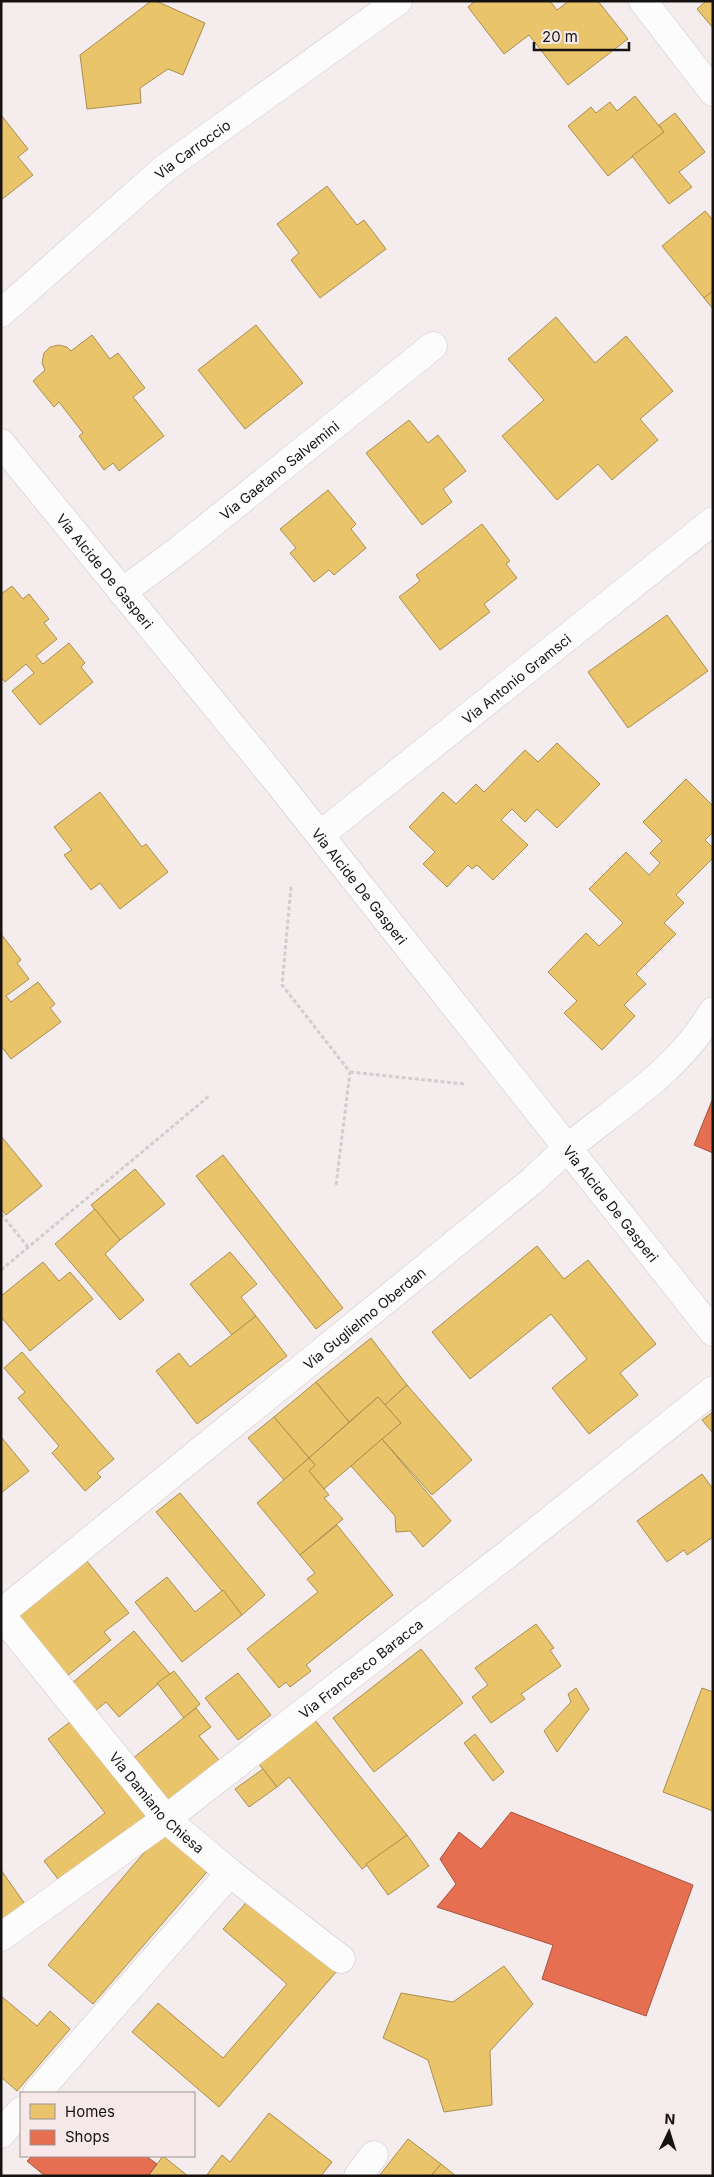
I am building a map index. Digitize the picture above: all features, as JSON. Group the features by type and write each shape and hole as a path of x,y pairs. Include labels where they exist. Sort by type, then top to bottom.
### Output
{"street":[{"name":"Via Carroccio","path":"1,313 165,168 398,1"},
{"path":"643,1 713,92"},
{"name":"Via Gaetano Salvemini","path":"122,592 179,550 433,346"},
{"name":"Via Alcide De Gasperi","path":"1,443 320,835 713,1332"},
{"name":"Via Antonio Gramsci","path":"320,835 713,521"},
{"name":"Via Guglielmo Oberdan","path":"1,1614 532,1181 567,1148 677,1059 696,1037 713,1011"},
{"name":"Via Francesco Baracca","path":"1,1937 166,1819 509,1553 713,1390"},
{"name":"Via Damiano Chiesa","path":"1,1614 166,1819 230,1873 341,1959"},
{"path":"38,2092 230,1873"},
{"path":"1,2134 20,2112"},
{"path":"358,2176 374,2155"}],"path":[{"path":"291,887 282,985 350,1072 336,1185"},
{"path":"350,1072 464,1084"},
{"path":"1,1270 208,1096"},
{"path":"1,1214 28,1247"}],"building: Homes":[{"path":"151,1 156,1 205,23 183,75 168,69 140,88 141,103 87,109 80,55"},
{"path":"475,1 550,1 557,10 569,1 598,1 628,39 568,85 529,35 504,54 468,7"},
{"path":"706,1 713,1 713,28 697,9"},
{"path":"635,96 664,132 608,176 568,126 591,107 596,113 610,102 617,111"},
{"path":"675,113 705,152 679,172 692,187 669,204 632,156 664,132 659,125"},
{"path":"1,115 28,149 18,157 33,175 1,200"},
{"path":"327,186 357,225 364,220 386,249 320,298 291,260 299,253 277,224"},
{"path":"705,211 713,220 713,291 704,298 662,246"},
{"path":"713,291 713,309 704,298"},
{"path":"556,317 595,363 626,336 673,391 640,419 658,440 612,480 598,464 557,500 502,436 544,400 508,359"},
{"path":"256,325 303,383 245,429 198,370"},
{"path":"92,335 110,359 118,353 145,388 133,397 164,436 119,471 113,463 104,470 79,436 83,433 59,402 54,407 33,381 45,370 42,363 44,353 50,347 59,345 67,347 71,351"},
{"path":"409,420 428,443 438,435 466,471 443,489 452,502 422,525 366,453"},
{"path":"328,490 356,524 351,529 366,548 334,575 329,570 314,582 290,553 296,548 280,529"},
{"path":"482,524 510,561 506,564 517,578 484,604 490,612 440,650 399,597 420,581 416,575"},
{"path":"12,586 23,599 29,594 49,619 44,623 57,639 36,656 43,664 69,643 85,663 81,667 93,682 40,725 12,691 34,673 26,664 5,682 1,677 1,594"},
{"path":"667,615 708,671 628,728 588,672"},
{"path":"557,743 600,784 557,828 537,809 525,822 512,809 501,820 528,845 493,880 477,865 472,869 468,865 447,887 423,864 435,852 409,827 443,792 456,804 476,784 484,792 525,750 538,762"},
{"path":"686,779 713,806 713,832 705,840 713,848 713,858 676,895 684,903 664,923 676,934 636,974 646,984 624,1005 635,1016 602,1050 564,1013 577,1001 548,972 586,933 599,946 623,923 589,889 626,852 649,875 660,863 650,853 662,841 643,822"},
{"path":"100,792 142,847 146,844 168,872 120,909 100,883 91,890 64,855 72,850 54,827"},
{"path":"1,934 21,960 17,963 29,979 6,996 11,1002 38,982 55,1004 50,1008 61,1022 11,1059 1,1046"},
{"path":"1,1136 42,1186 6,1215 1,1209"},
{"path":"223,1155 343,1308 316,1329 196,1176"},
{"path":"135,1169 165,1204 120,1240 91,1205"},
{"path":"95,1209 120,1240 105,1254 144,1300 120,1320 55,1244"},
{"path":"537,1246 564,1279 588,1260 656,1344 620,1373 638,1395 589,1434 552,1388 587,1359 551,1314 470,1379 432,1332"},
{"path":"230,1252 257,1284 241,1297 256,1316 232,1335 190,1284"},
{"path":"43,1262 59,1281 70,1272 93,1299 30,1351 1,1317 1,1296"},
{"path":"256,1316 287,1356 197,1424 156,1371 179,1353 190,1367"},
{"path":"371,1338 407,1385 385,1405 378,1397 349,1422 316,1382"},
{"path":"22,1352 114,1459 97,1473 101,1477 85,1491 52,1453 59,1446 18,1398 25,1392 4,1368"},
{"path":"316,1382 349,1422 309,1458 274,1417"},
{"path":"407,1385 472,1460 432,1495 382,1439 401,1423 385,1405"},
{"path":"378,1397 401,1423 324,1489 309,1471 315,1465 309,1458"},
{"path":"713,1412 713,1433 702,1420"},
{"path":"274,1417 309,1458 284,1480 248,1438"},
{"path":"1,1439 29,1471 1,1493"},
{"path":"382,1439 451,1521 423,1547 410,1531 396,1532 395,1516 351,1466"},
{"path":"309,1458 315,1465 309,1471 329,1495 324,1498 343,1519 300,1555 257,1503"},
{"path":"702,1474 713,1489 713,1537 687,1555 684,1550 667,1562 637,1521"},
{"path":"180,1493 265,1595 242,1615 156,1512"},
{"path":"337,1525 393,1595 306,1665 311,1671 290,1687 286,1682 279,1688 247,1649 318,1592 307,1579 315,1573 300,1555"},
{"path":"86,1560 129,1613 104,1632 111,1640 67,1676 18,1615"},
{"path":"167,1577 195,1612 223,1590 242,1615 182,1662 135,1602"},
{"path":"536,1624 554,1648 550,1650 561,1666 521,1694 525,1699 491,1723 472,1697 488,1685 475,1668"},
{"path":"134,1631 170,1674 119,1717 106,1702 95,1711 72,1683"},
{"path":"421,1649 463,1703 374,1772 333,1718"},
{"path":"174,1671 200,1704 184,1718 157,1683"},
{"path":"238,1673 271,1715 238,1740 205,1698"},
{"path":"576,1688 589,1709 557,1752 544,1731 571,1702 568,1694"},
{"path":"702,1688 713,1692 713,1811 663,1792"},
{"path":"196,1708 211,1727 199,1736 223,1765 170,1806 132,1759"},
{"path":"75,1718 154,1819 65,1888 44,1861 105,1813 48,1739"},
{"path":"314,1719 407,1835 362,1869 289,1777 277,1787 258,1763"},
{"path":"475,1734 504,1772 493,1781 464,1743"},
{"path":"263,1769 277,1787 249,1807 235,1789"},
{"path":"166,1827 212,1866 93,2004 48,1965"},
{"path":"407,1835 429,1866 388,1895 366,1864"},
{"path":"1,1870 32,1914 1,1935"},
{"path":"251,1897 337,1971 219,2107 132,2032 158,2003 223,2058 287,1984 223,1929"},
{"path":"504,1966 533,2004 490,2051 492,2105 444,2112 428,2060 383,2038 401,1993 453,2002"},
{"path":"1,1996 37,2026 50,2011 70,2029 17,2091 1,2077"},
{"path":"269,2113 332,2162 321,2176 206,2176 222,2155 230,2162"},
{"path":"408,2139 441,2164 431,2176 379,2176"},
{"path":"162,2157 164,2157 188,2176 148,2176"},
{"path":"441,2164 456,2176 431,2176"}],"building: Shops":[{"path":"713,1098 713,1153 694,1145"},
{"path":"511,1812 693,1885 646,2016 542,1979 553,1945 437,1907 456,1884 440,1859 459,1832 481,1849"},
{"path":"31,2157 147,2157 157,2164 148,2176 45,2176 27,2161"}]}
